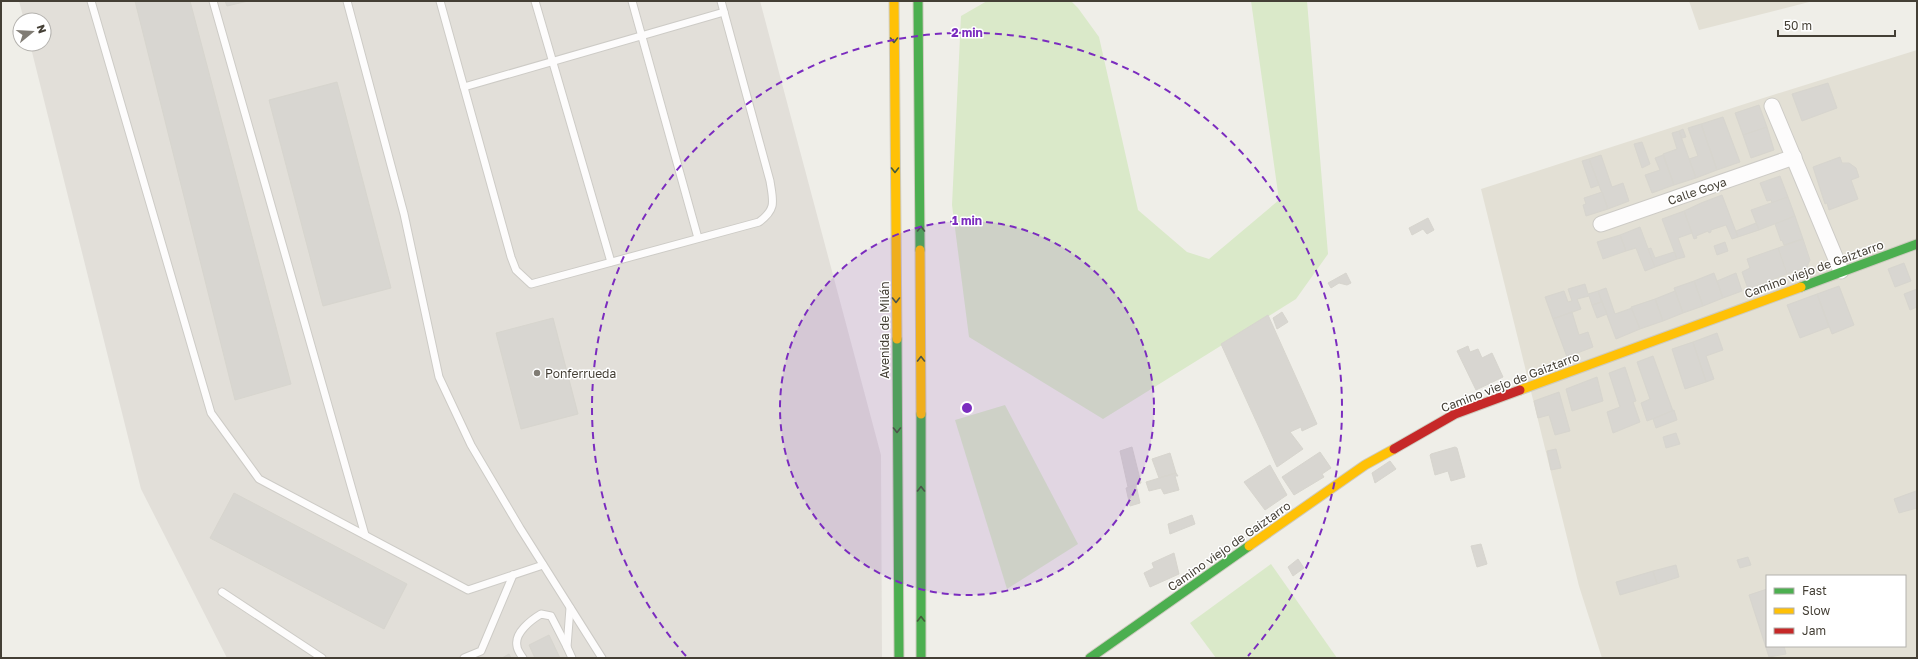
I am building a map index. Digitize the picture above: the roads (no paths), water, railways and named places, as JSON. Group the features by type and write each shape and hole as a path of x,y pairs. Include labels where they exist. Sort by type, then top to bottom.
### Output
{"street":[{"name":"Avenida de Milán","path":"894,1 899,658"},
{"path":"918,1 920,130 921,658"},
{"path":"1772,106 1841,272"},
{"name":"Calle Goya","path":"1601,224 1794,157"},
{"name":"Camino viejo de Gaiztarro","path":"1090,658 1365,465 1455,414 1917,244"}],"lane":[{"path":"91,1 211,413 259,479 468,590 543,565"},
{"path":"213,1 365,535"},
{"path":"348,1 404,214 439,377 471,445 543,565 602,658"},
{"path":"440,1 510,257 516,270 531,284 759,222 768,215 774,204 770,181 721,1"},
{"path":"535,1 612,262"},
{"path":"632,1 698,238"},
{"path":"464,87 552,60 724,12"},
{"path":"464,658 481,651 513,575"},
{"path":"222,592 322,658"},
{"path":"567,648 570,608"},
{"path":"523,658 517,646 519,636 530,621 541,614 551,616 572,658"}],"place":[{"name":"Ponferrueda","path":"537,373"}]}
